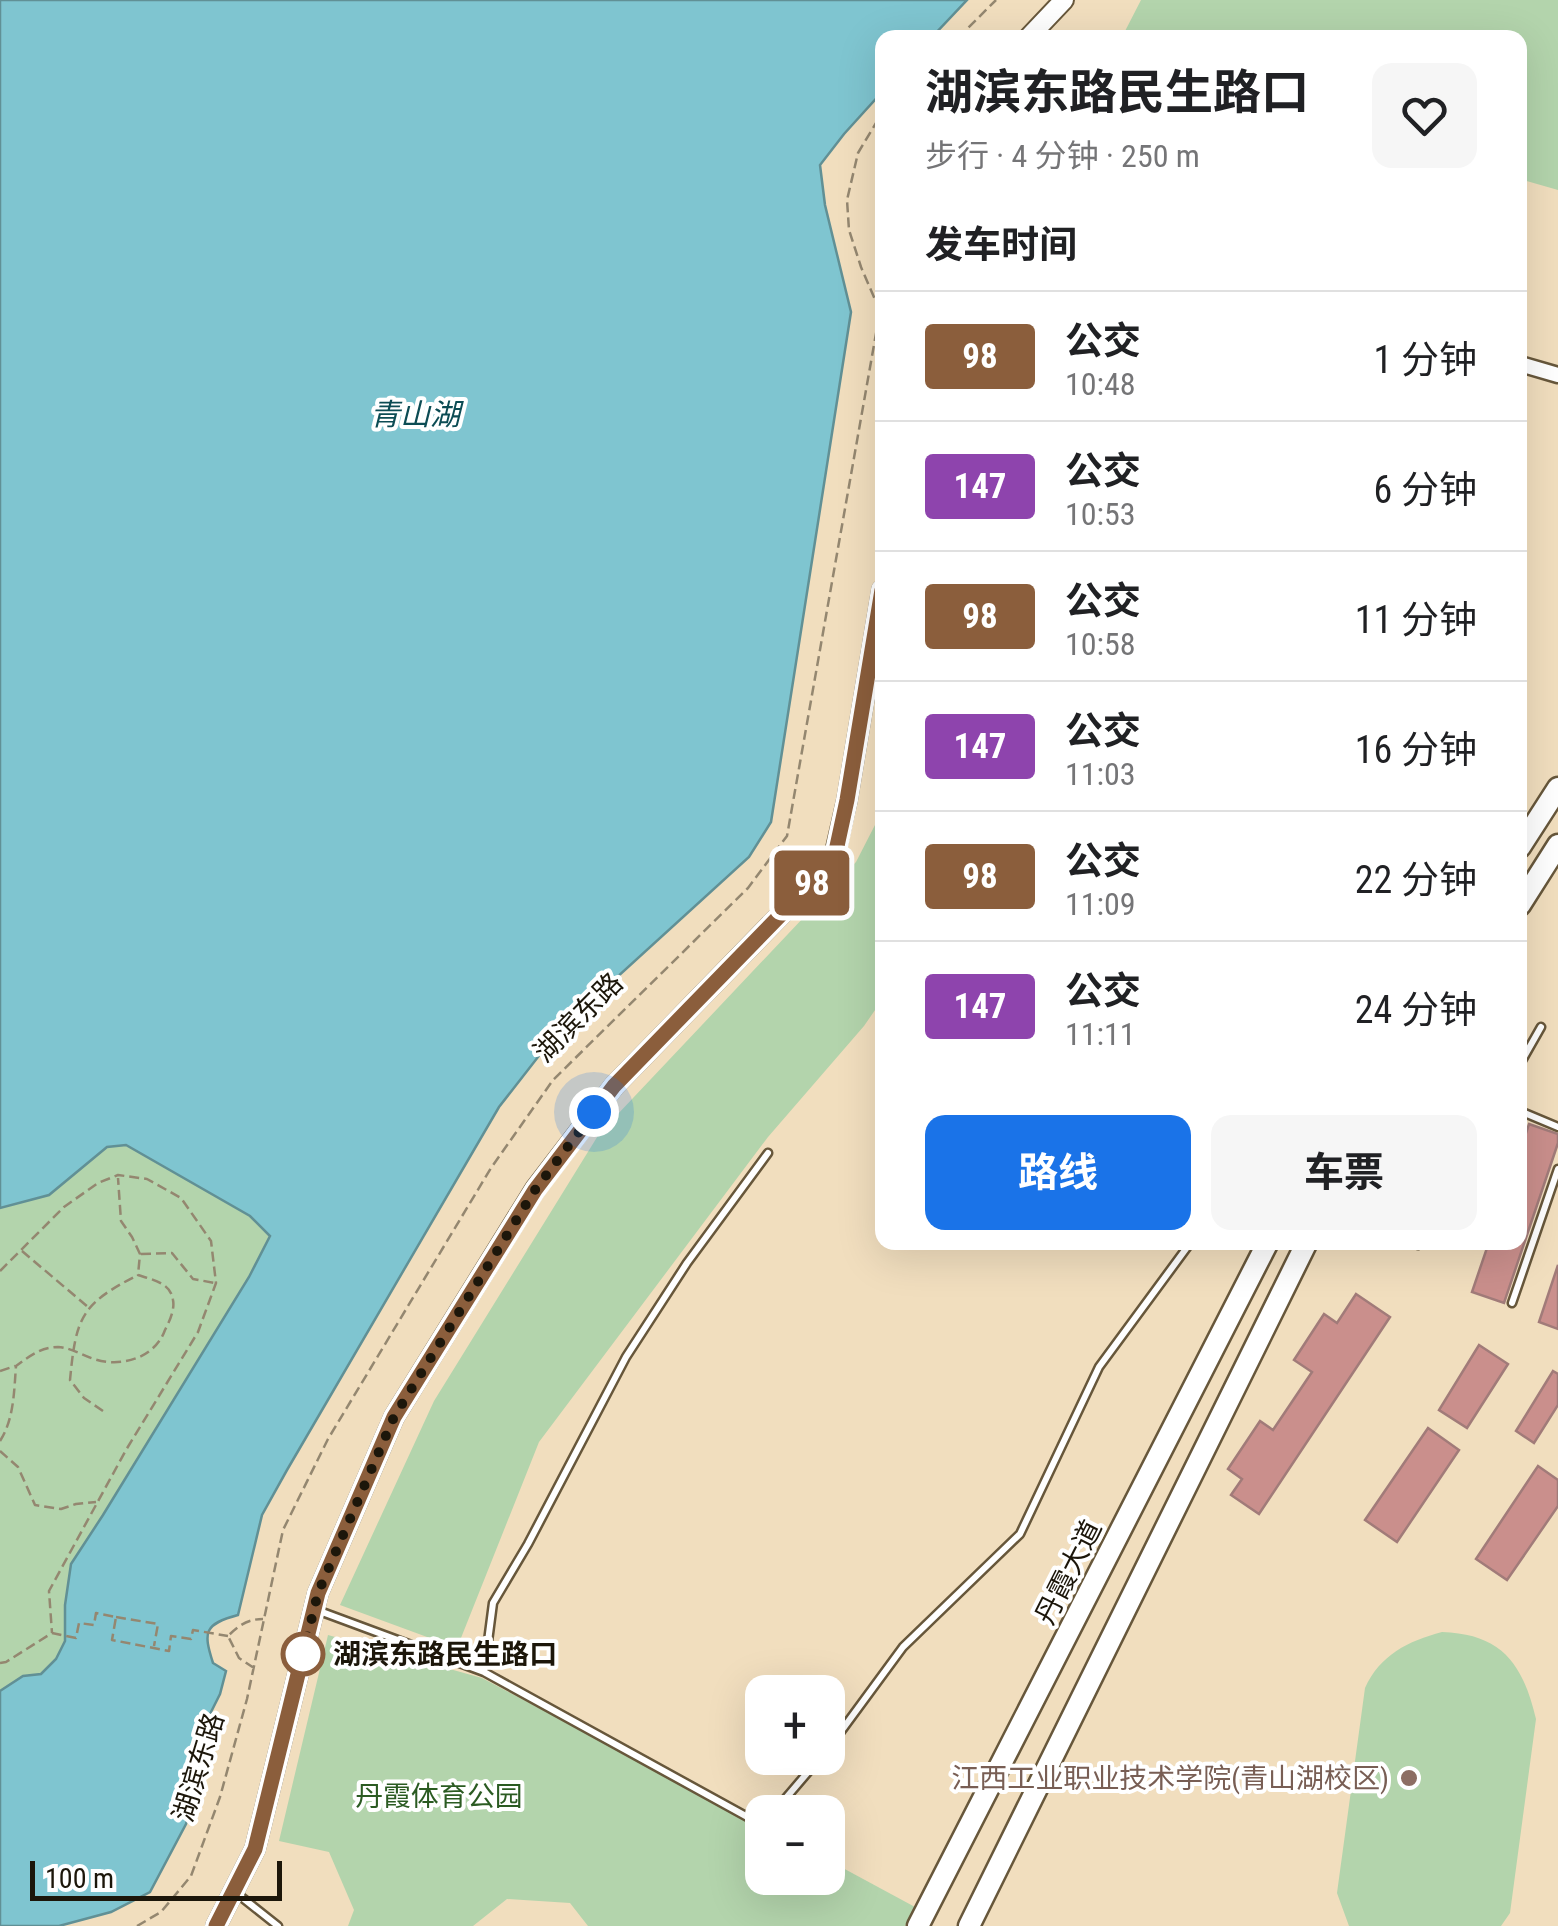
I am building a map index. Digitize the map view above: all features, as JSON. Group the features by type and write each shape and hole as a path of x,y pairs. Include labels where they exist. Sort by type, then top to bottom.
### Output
{"main road":[{"path":"1527,836 1558,788"},
{"path":"1527,894 1558,845"},
{"name":"丹霞大道","path":"918,1926 1264,1250"},
{"path":"968,1926 1303,1250"}],"street":[{"path":"1036,30 1064,0"},
{"path":"1527,366 1558,375"},
{"path":"216,1926 255,1849 318,1593 394,1417 535,1190 614,1086 834,860 875,632"}],"lane":[{"path":"1527,1052 1541,1027"},
{"path":"1527,1115 1558,1128"},
{"path":"484,1672 492,1602 528,1544 626,1358 687,1263 768,1154"},
{"path":"1512,1304 1558,1169"},
{"path":"845,1726 902,1648 1020,1534 1099,1367 1185,1250"},
{"path":"314,1609 484,1672 745,1816"},
{"path":"788,1795 806,1775"},
{"path":"234,1891 278,1926"}],"path":[{"path":"966,30 996,0"},
{"name":"湖滨东路","path":"875,125 858,154 847,200 849,230 875,299"},
{"name":"湖滨东路","path":"137,1926 161,1912 191,1876 220,1797 254,1668 283,1530 328,1439 491,1168 553,1080 748,888 786,836 875,339"},
{"path":"118,1175 121,1221 140,1254 138,1275"},
{"path":"0,1271 64,1207 98,1183 118,1175 146,1178 180,1198 211,1241 216,1283 198,1332 126,1450 49,1592 52,1633"},
{"path":"21,1250 90,1308"},
{"path":"140,1254 172,1253 193,1279 216,1283"},
{"path":"0,1370 16,1366 37,1351 55,1347 72,1349 95,1360 120,1364 147,1354 163,1338 172,1314 174,1299 163,1283 138,1275 96,1300 80,1321 72,1349 70,1380 84,1398 103,1411"},
{"path":"0,1441 14,1401 16,1366"},
{"path":"0,1451 18,1467 35,1505 61,1509 98,1502"},
{"path":"0,1663 52,1633 76,1638 79,1623 94,1625 96,1613 158,1624 154,1648"},
{"path":"116,1616 112,1640 154,1648 168,1650 171,1636 191,1640 193,1630 228,1636"},
{"path":"228,1636 251,1619 264,1618"},
{"path":"228,1636 239,1658 254,1668"}],"green space":[{"path":"1141,0 1558,0 1558,190 1527,181 1527,30 1126,30"},
{"path":"875,825 875,1010 768,1137 539,1442 457,1648 340,1605 434,1401 599,1134 856,862"},
{"path":"126,1145 250,1216 270,1236 249,1277 71,1564 65,1641 56,1659 41,1674 23,1676 0,1691 0,1208 49,1195 107,1146"},
{"path":"1442,1632 1480,1639 1507,1656 1524,1682 1536,1719 1510,1913 1501,1926 1349,1926 1337,1893 1365,1688 1371,1676 1396,1651"},
{"name":"丹霞体育公园","path":"328,1635 482,1678 745,1817 745,1895 845,1895 845,1869 915,1907 905,1926 588,1926 570,1903 507,1899 473,1926 348,1926 354,1910 329,1852 279,1841"}],"water":[{"name":"青山湖","path":"0,0 967,0 939,30 875,30 875,100 820,165 825,205 851,312 771,822 749,857 559,1030 499,1107 262,1515 238,1615 218,1622 209,1631 213,1663 226,1671 208,1718 208,1740 186,1824 150,1892 111,1912 59,1926 0,1926 0,1691 23,1676 41,1674 56,1659 65,1641 71,1564 249,1277 270,1236 250,1216 126,1145 107,1147 49,1195 0,1208"}],"building":[{"path":"1529,1124 1558,1134 1558,1143 1527,1235"},
{"path":"1486,1250 1522,1250 1504,1303 1472,1292"},
{"path":"1558,1265 1558,1329 1539,1322"},
{"path":"1356,1294 1390,1317 1259,1514 1231,1495 1242,1479 1228,1469 1260,1421 1273,1430 1312,1372 1294,1360 1324,1314 1337,1323"},
{"path":"1479,1345 1508,1364 1467,1428 1439,1410"},
{"path":"1553,1371 1558,1374 1558,1405 1534,1443 1516,1431"},
{"path":"1428,1428 1459,1450 1397,1542 1365,1520"},
{"path":"1538,1466 1558,1480 1558,1506 1507,1580 1476,1559"}],"bus line":[{"name":"98","path":"216,1926 255,1849 318,1593 394,1417 535,1190 614,1086 834,860 875,632"}],"place":[{"name":"湖滨东路民生路口","path":"303,1654"},
{"name":"江西工业职业技术学院(青山湖校区)","path":"1409,1778"}],"route":[{"path":"303,1654 318,1593 394,1417 535,1190 594,1112"}]}
